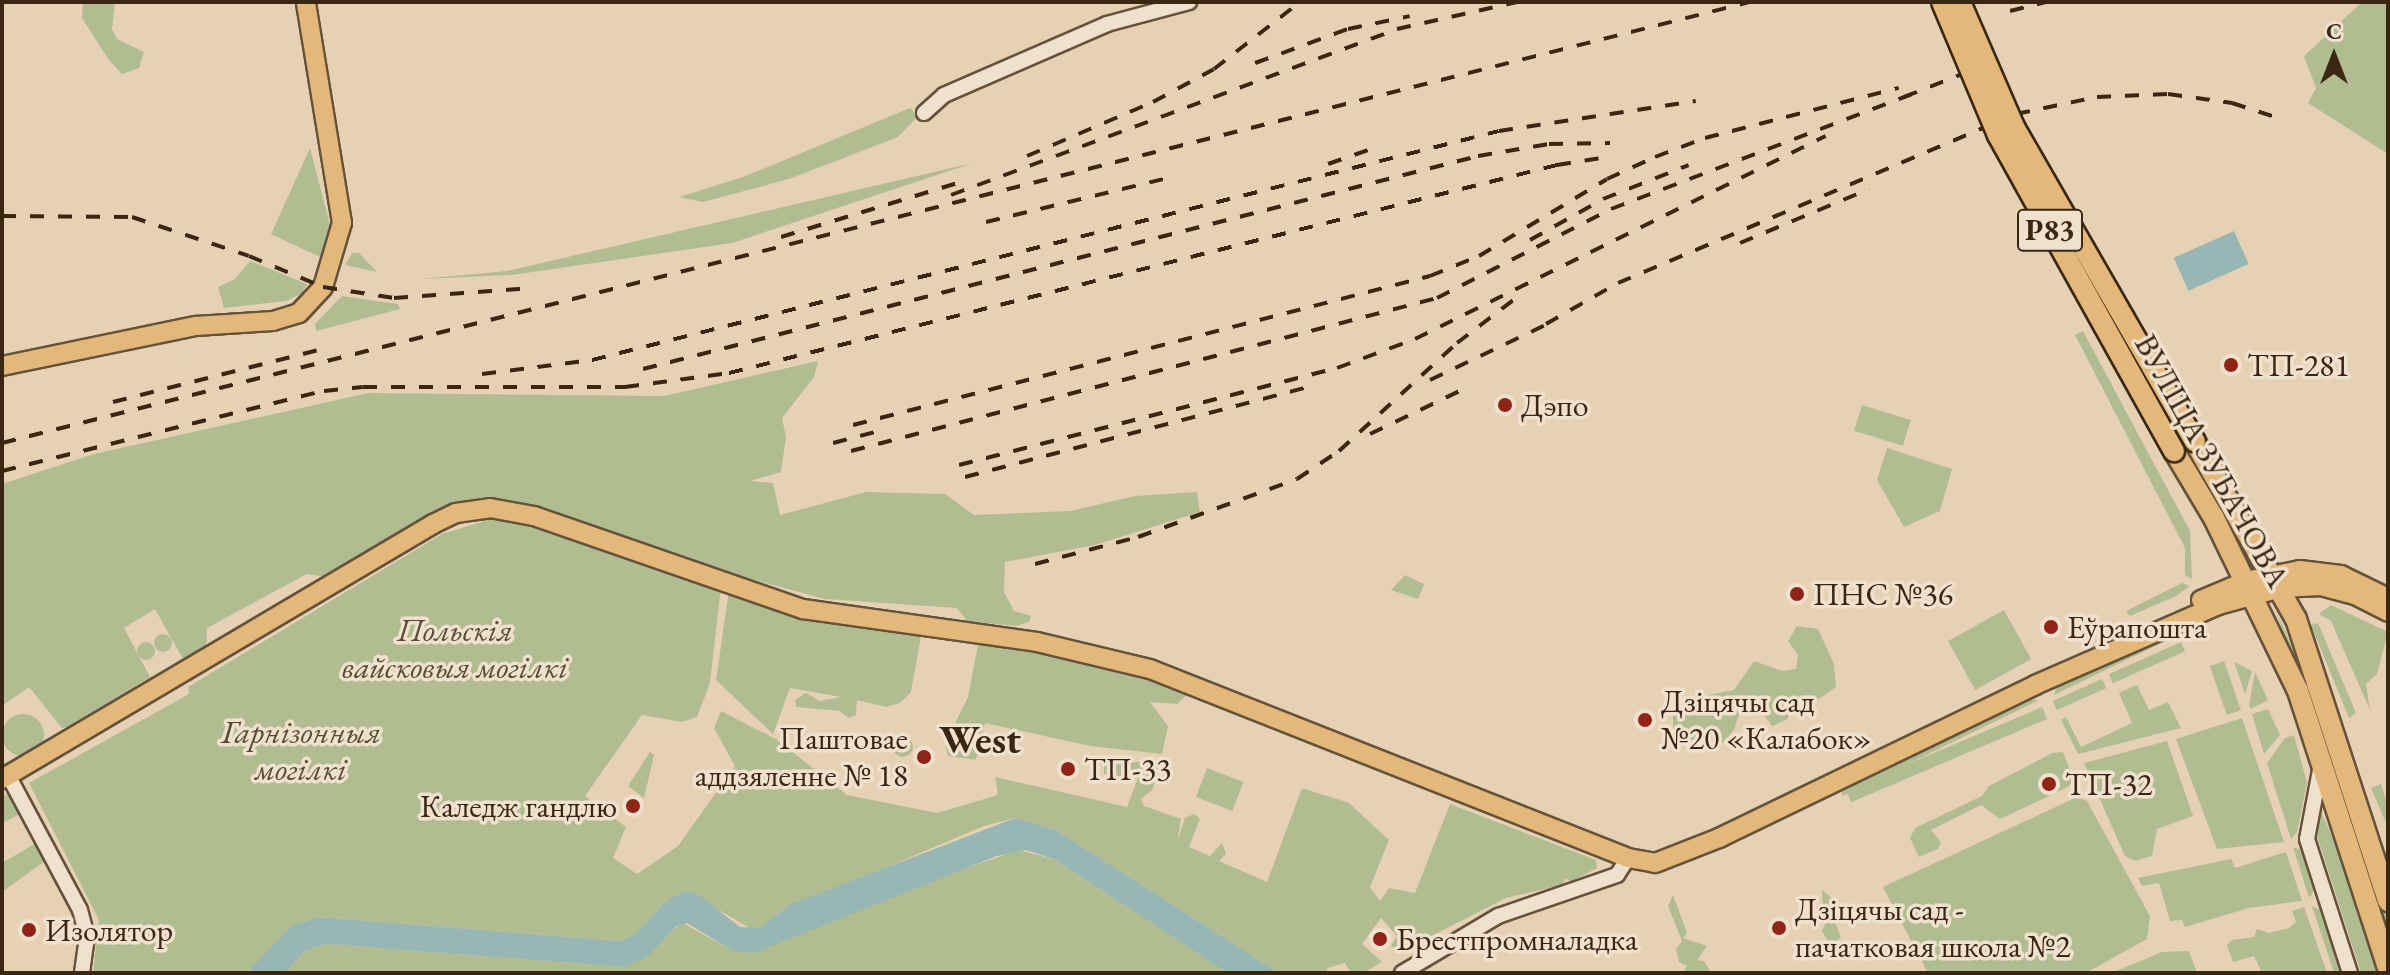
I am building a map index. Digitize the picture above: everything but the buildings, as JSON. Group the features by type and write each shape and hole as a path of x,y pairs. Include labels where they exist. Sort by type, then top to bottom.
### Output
{"highway":[{"name":"ВУЛІЦА ЗУБАЧОВА","path":"1942,2 1998,135 2249,588 2299,693 2388,968"},
{"name":"ВУЛІЦА ЗУБАЧОВА","path":"1960,2 2014,127 2277,581 2315,669 2388,901"}],"main road":[{"path":"2,366 196,326 273,321 299,313 323,287 342,223 306,2"},
{"path":"5,777 436,522 490,508 534,516 803,609 1037,642 1150,669 1628,858 1655,863 1702,846 2035,685 2136,630 2249,588 2277,581 2300,570 2341,575 2388,598"},
{"path":"2277,581 2335,588 2388,612"}],"street":[{"path":"924,113 944,95 1137,7 1189,2"},
{"path":"2321,765 2307,839 2350,973"},
{"path":"5,777 80,910 87,937 82,973"},
{"path":"1402,973 1498,916 1617,875 1628,858"}],"green space":[{"path":"83,2 115,2 112,29 117,39 144,52 139,68 122,74 109,60 82,18"},
{"path":"2362,2 2388,2 2388,154 2308,103 2316,88 2304,56"},
{"path":"910,108 918,116 898,137 789,179 703,202 679,197 743,177"},
{"path":"310,148 330,225 324,259 271,234"},
{"path":"973,163 732,243 512,275 420,279 507,271"},
{"path":"352,253 359,253 377,272 345,265"},
{"path":"250,261 307,284 301,294 286,301 224,308 218,287 235,279"},
{"path":"342,296 398,304 400,309 316,331 315,324"},
{"path":"2083,331 2190,531 2192,579 2185,575 2185,548 2075,335"},
{"path":"818,361 814,377 782,418 786,437 781,472 750,481 773,483 780,515 866,492 945,494 974,515 1070,511 1135,496 1197,492 1200,512 1095,545 1005,562 1004,592 1014,611 1031,616 1029,622 1016,626 967,621 957,608 825,599 729,573 536,506 492,500 331,578 307,574 207,628 206,646 183,659 155,609 124,628 150,677 68,727 62,728 29,687 2,706 2,484 94,454 368,393 664,396"},
{"path":"1862,405 1911,420 1903,446 1854,431"},
{"path":"1887,448 1952,469 1940,511 1904,527 1877,480"},
{"path":"491,519 526,521 721,587 710,683 697,717 682,722 642,715 585,796 626,827 613,858 637,874 678,846 735,766 714,728 721,711 776,739 847,795 937,813 998,795 995,777 1127,807 1138,778 1104,774 1104,766 1093,761 1141,762 1143,768 1152,762 1161,767 1152,790 1141,799 1144,806 1181,819 1177,842 1185,818 1194,814 1200,819 1189,847 1210,856 1222,843 1226,854 1219,861 1267,882 1302,788 1349,803 1389,840 1370,887 1380,901 1389,888 1415,893 1450,804 1596,860 1597,868 1571,882 1566,878 1562,885 1506,898 1402,951 1391,946 1397,936 1381,918 1362,944 1382,962 1363,973 1351,973 1345,963 1327,968 1328,973 1279,973 1056,830 1015,818 984,826 777,914 766,926 753,930 686,891 667,900 635,934 620,941 319,917 291,926 246,973 93,973 99,920 29,783 189,694 188,687 442,534"},
{"path":"1405,575 1424,584 1418,599 1391,590"},
{"path":"2182,583 2190,586 2176,596 2130,616 2126,611"},
{"path":"729,590 915,631 921,636 911,692 900,703 886,707 857,700 856,715 848,718 840,711 796,707 795,700 806,693 820,701 841,697 790,688 773,734 716,680"},
{"path":"2331,605 2388,632 2377,674 2366,684 2370,710 2331,621 2319,614"},
{"path":"2004,610 2031,659 1975,690 1948,641"},
{"path":"2276,611 2312,691 2358,825 2388,921 2388,948"},
{"path":"2213,618 2054,695 2057,686"},
{"path":"2318,623 2356,713 2349,718 2311,625"},
{"path":"1797,626 1818,629 1834,664 1836,687 1810,705 1797,698 1789,702 1788,719 1772,726 1757,705 1741,708 1734,730 1717,749 1673,743 1673,713 1693,698 1734,690 1754,661 1782,671 1796,669 1798,655 1788,641"},
{"path":"163,634 172,643 163,652 154,643"},
{"path":"979,639 1057,651 1184,688 1187,695 1177,704 1150,702 1168,726 1162,754 1090,746 985,723 976,760 948,756 945,744 968,697"},
{"path":"146,642 155,651 146,660 137,651"},
{"path":"2181,642 2185,651 2113,683 2109,674"},
{"path":"2224,661 2241,710 2227,715 2210,666"},
{"path":"2234,662 2252,671 2245,694"},
{"path":"2255,672 2268,700 2251,709 2249,705"},
{"path":"2102,679 2106,688 2057,710 2053,701"},
{"path":"2137,685 2149,710 2168,702 2181,728 2078,754 2061,720 2066,717 2081,747 2132,723 2119,693"},
{"path":"2025,700 2039,700 1842,796 1842,790"},
{"path":"2042,707 2047,719 1851,802 1846,790"},
{"path":"2268,709 2280,735 2264,754 2252,714"},
{"path":"23,714 38,720 44,735 38,750 23,756 8,750 2,735 8,720"},
{"path":"2242,718 2284,842 2217,849 2176,739"},
{"path":"2294,735 2307,783 2297,832 2291,839 2267,763 2285,738"},
{"path":"903,737 910,740 913,747 910,754 903,757 896,754 893,747 896,740"},
{"path":"2167,741 2193,816 2157,829 2152,856 2135,861 2125,856 2084,763"},
{"path":"650,752 654,755 644,798 628,786"},
{"path":"2063,752 2074,781 2066,788 2000,819 1981,805 1931,830 1941,842 1938,849 1919,857 1910,838 1915,828 1982,796 1989,786 2052,753"},
{"path":"1207,768 1243,782 1232,811 1196,797"},
{"path":"2381,784 2388,807 2388,828 2371,788"},
{"path":"11,792 22,813 2,823 2,797"},
{"path":"2077,797 2087,801 2150,916 2147,939 2086,973 1928,973 1883,887"},
{"path":"2319,807 2337,847 2379,973 2361,973 2317,836"},
{"path":"36,843 45,861 2,892 2,863"},
{"path":"2293,847 2304,851 2315,889 2309,898"},
{"path":"1019,850 1056,860 1227,973 284,973 305,951 327,944 624,967 683,923 731,950"},
{"path":"2286,852 2302,901 2249,908 2185,927 2182,920 2170,921 2159,883 2142,886 2138,878 2231,859 2235,868"},
{"path":"1822,890 1839,904 1834,920 1841,937 1831,946 1822,931 1828,917 1823,913"},
{"path":"1673,895 1687,933 1683,938 1707,946 1697,960 1704,961 1711,973 1682,973 1687,966 1679,962 1676,949 1682,941 1668,906"},
{"path":"2312,906 2323,911 2344,973 2334,973"},
{"path":"2304,907 2327,973 2262,973 2254,956 2233,962 2227,945 2232,940 2254,937 2257,929 2269,933 2289,928 2296,922 2292,911"},
{"path":"2189,951 2197,973 2111,973 2162,952"}],"water":[{"path":"2234,231 2249,264 2188,291 2174,258"},
{"path":"1015,818 1056,830 1279,973 1227,973 1056,860 1026,850 997,856 754,953 731,950 687,923 676,927 647,957 624,967 327,944 305,951 284,973 246,973 291,926 319,917 620,941 635,934 667,900 686,891 699,895 740,927 760,928 789,905"}],"railway":[{"path":"1027,156 1153,102 1214,69 1300,2"},
{"path":"951,195 1397,29 1517,2"},
{"path":"2,443 1750,2"},
{"path":"2010,11 2045,2"},
{"path":"1255,63 1348,29 1410,16"},
{"path":"1904,97 1975,69"},
{"path":"853,425 1430,276 1479,256 1607,179 1655,157 1705,138 1899,88"},
{"path":"851,451 1437,298 1611,209 1912,94"},
{"path":"1546,324 1618,283 2016,114 2097,97 2168,94 2232,103 2275,117"},
{"path":"482,374 592,360 1499,131 1696,101"},
{"path":"959,465 1337,368 1415,339 1825,136"},
{"path":"643,369 1478,156 1549,144 1610,143"},
{"path":"1328,164 1374,148"},
{"path":"2,471 324,391 363,387 625,387 729,373 1557,165 1607,157"},
{"path":"1530,240 1603,199 1689,165"},
{"path":"986,222 1176,176"},
{"path":"781,237 961,182"},
{"path":"1740,243 1869,189"},
{"path":"2,216 132,217 249,256 323,287 394,298 533,288"},
{"path":"1035,564 1138,537 1297,479 1339,451 1457,343 1516,298"},
{"path":"1430,380 1556,320"},
{"path":"113,402 327,348"},
{"path":"965,477 1316,385"},
{"path":"1370,434 1462,390"},
{"path":"833,443 875,432"}],"place":[{"name":"ТП-281","path":"2231,365"},
{"name":"Дэпо","path":"1505,405"},
{"name":"ПНС №36","path":"1797,594"},
{"name":"Еўрапошта","path":"2051,627"},
{"name":"Дзіцячы сад №20 «Калабок»","path":"1645,720"},
{"name":"Паштовае аддзяленне № 18","path":"924,757"},
{"name":"ТП-33","path":"1068,769"},
{"name":"ТП-32","path":"2049,784"},
{"name":"Каледж гандлю","path":"633,806"},
{"name":"Дзіцячы сад - пачатковая школа №2","path":"1779,928"},
{"name":"Изолятор","path":"29,930"},
{"name":"Брестпромналадка","path":"1380,939"}],"district":[{"name":"West","path":"980,739"}],"park label":[{"name":"Польскія вайсковыя могілкі","path":"455,650"},
{"name":"Гарнізонныя могілкі","path":"301,752"}]}
